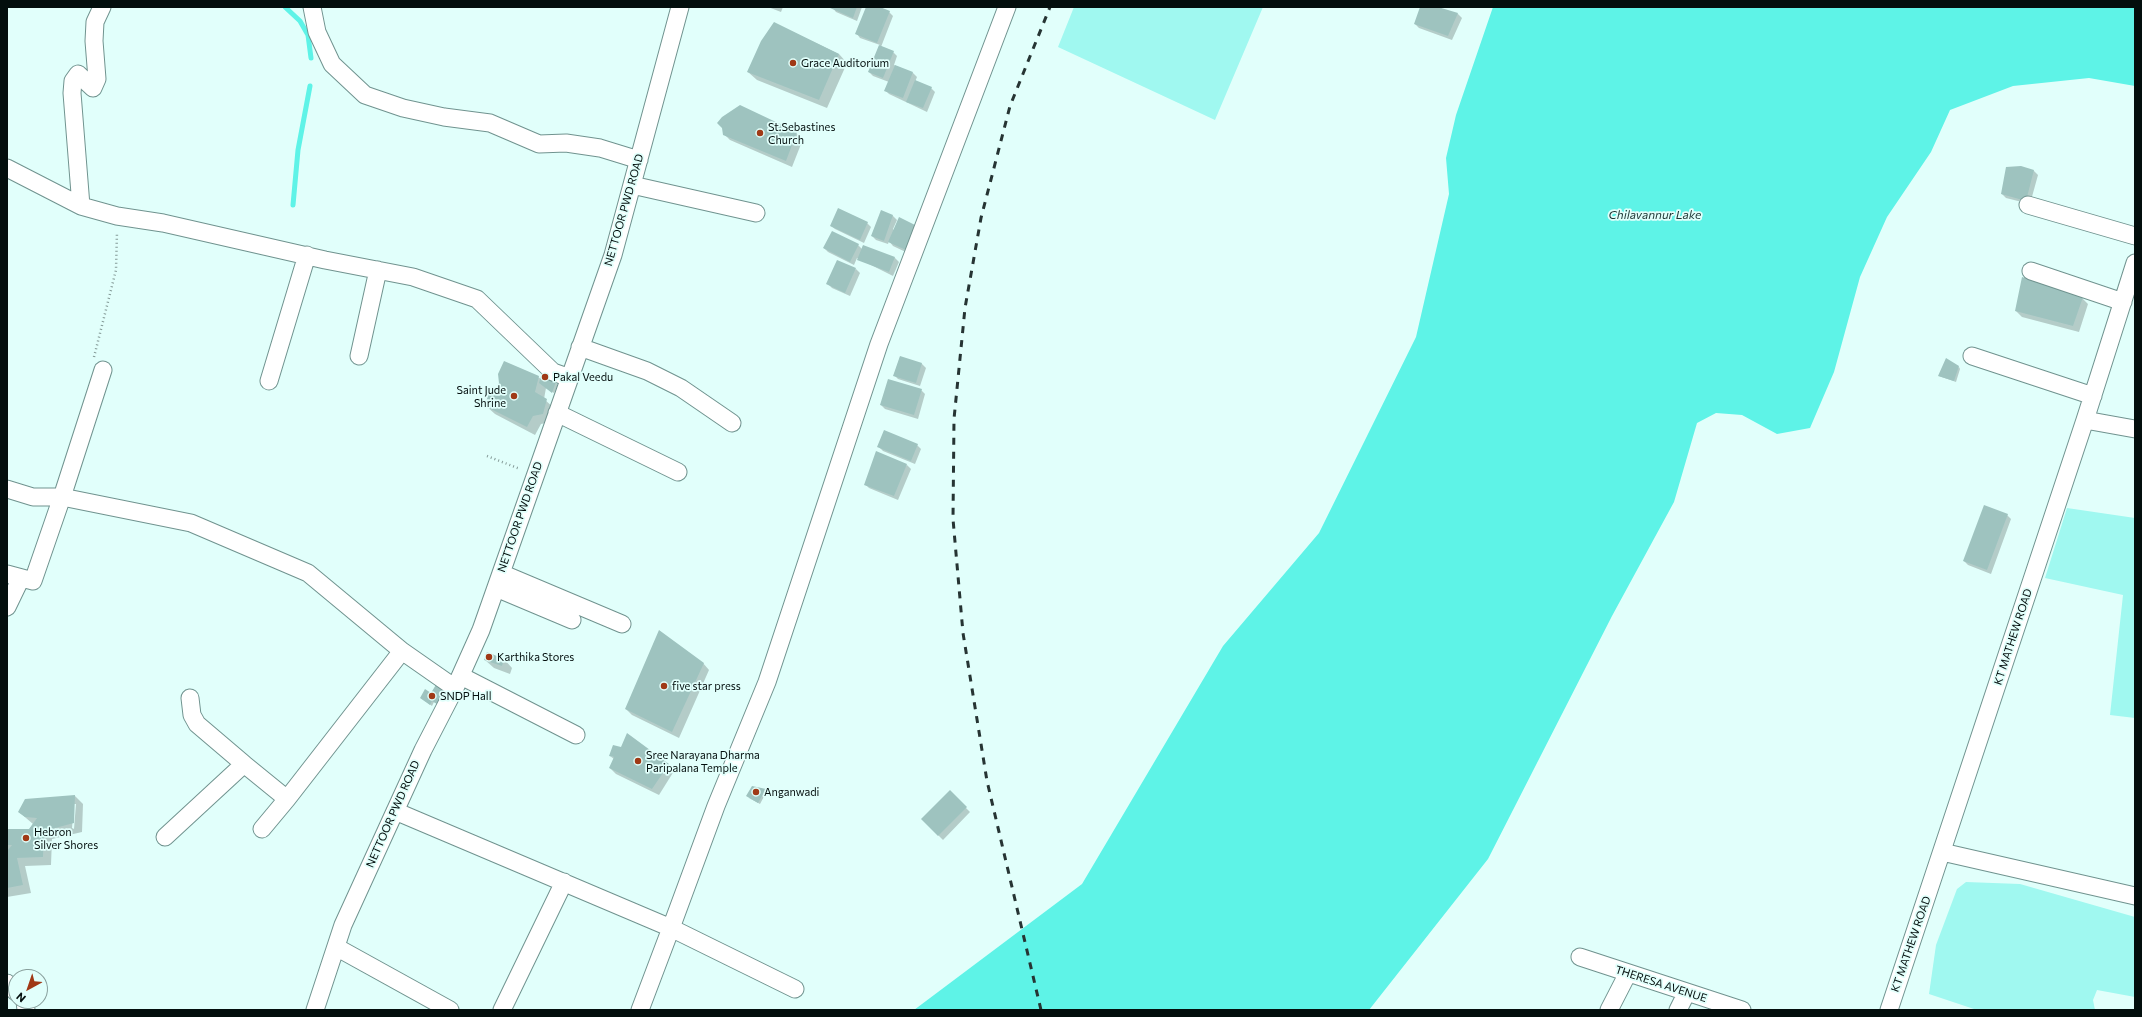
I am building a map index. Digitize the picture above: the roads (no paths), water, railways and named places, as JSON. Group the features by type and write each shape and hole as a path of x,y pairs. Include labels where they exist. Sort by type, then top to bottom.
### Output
{"street":[{"path":"81,206 72,87 73,81 78,74 93,88 97,79 94,41 95,22 102,7"},
{"path":"312,7 317,32 332,64 365,95 410,109 444,117 490,122 539,144 566,143 600,148 639,160"},
{"name":"NETTOOR PWD ROAD","path":"315,1010 343,926 423,750 458,682 481,630 613,255 680,7"},
{"path":"640,1010 716,806 767,682 879,344 1007,7"},
{"path":"7,168 81,206 116,216 163,223 413,277 477,299 553,372 570,378"},
{"path":"632,185 756,213"},
{"path":"2028,205 2135,236"},
{"path":"269,382 306,255"},
{"name":"KT MATHEW ROAD","path":"1889,1010 2093,396 2135,263"},
{"path":"359,356 378,270"},
{"path":"2031,271 2123,302"},
{"path":"580,347 654,375 681,388 732,423"},
{"path":"1972,356 2093,396"},
{"path":"7,608 14,576 33,581 62,497 98,364"},
{"path":"557,413 678,472"},
{"path":"2085,420 2135,428"},
{"path":"7,490 33,497 62,497 191,523 308,573 402,651 458,682 576,735"},
{"path":"498,580 572,620"},
{"path":"498,580 622,624"},
{"path":"262,829 402,651"},
{"path":"190,698 192,715 197,724 287,799"},
{"path":"165,837 244,764"},
{"path":"395,811 671,928 795,989"},
{"path":"1942,852 2135,896"},
{"path":"502,1010 564,882"},
{"path":"336,947 450,1010"},
{"name":"THERESA AVENUE","path":"1580,957 1735,1009"},
{"path":"1609,1010 1628,973"},
{"path":"1678,1010 1687,992"}],"water":[{"name":"Chilavannur Lake","path":"1493,7 2135,7 2135,86 2089,78 2013,86 1950,110 1931,152 1887,217 1860,277 1834,372 1810,428 1777,434 1742,415 1716,413 1697,423 1674,502 1612,616 1488,859 1369,1010 914,1010 1082,884 1223,646 1319,533 1416,337 1449,194 1446,158 1456,115"}],"waterway":[{"path":"285,7 300,21 308,35 311,58"},
{"path":"293,205 298,150 310,86"}],"railway":[{"path":"1041,1010 987,781 963,633 953,519 954,419 965,308 981,218 1010,106 1050,7"}],"place":[{"name":"Grace Auditorium","path":"793,63"},
{"name":"St.Sebastines Church","path":"760,133"},
{"name":"Pakal Veedu","path":"545,377"},
{"name":"Saint Jude Shrine","path":"514,396"},
{"name":"Karthika Stores","path":"489,657"},
{"name":"five star press","path":"664,686"},
{"name":"SNDP Hall","path":"432,696"},
{"name":"Sree Narayana Dharma Paripalana Temple","path":"638,761"},
{"name":"Anganwadi","path":"756,792"},
{"name":"Hebron Silver Shores","path":"26,838"}]}
